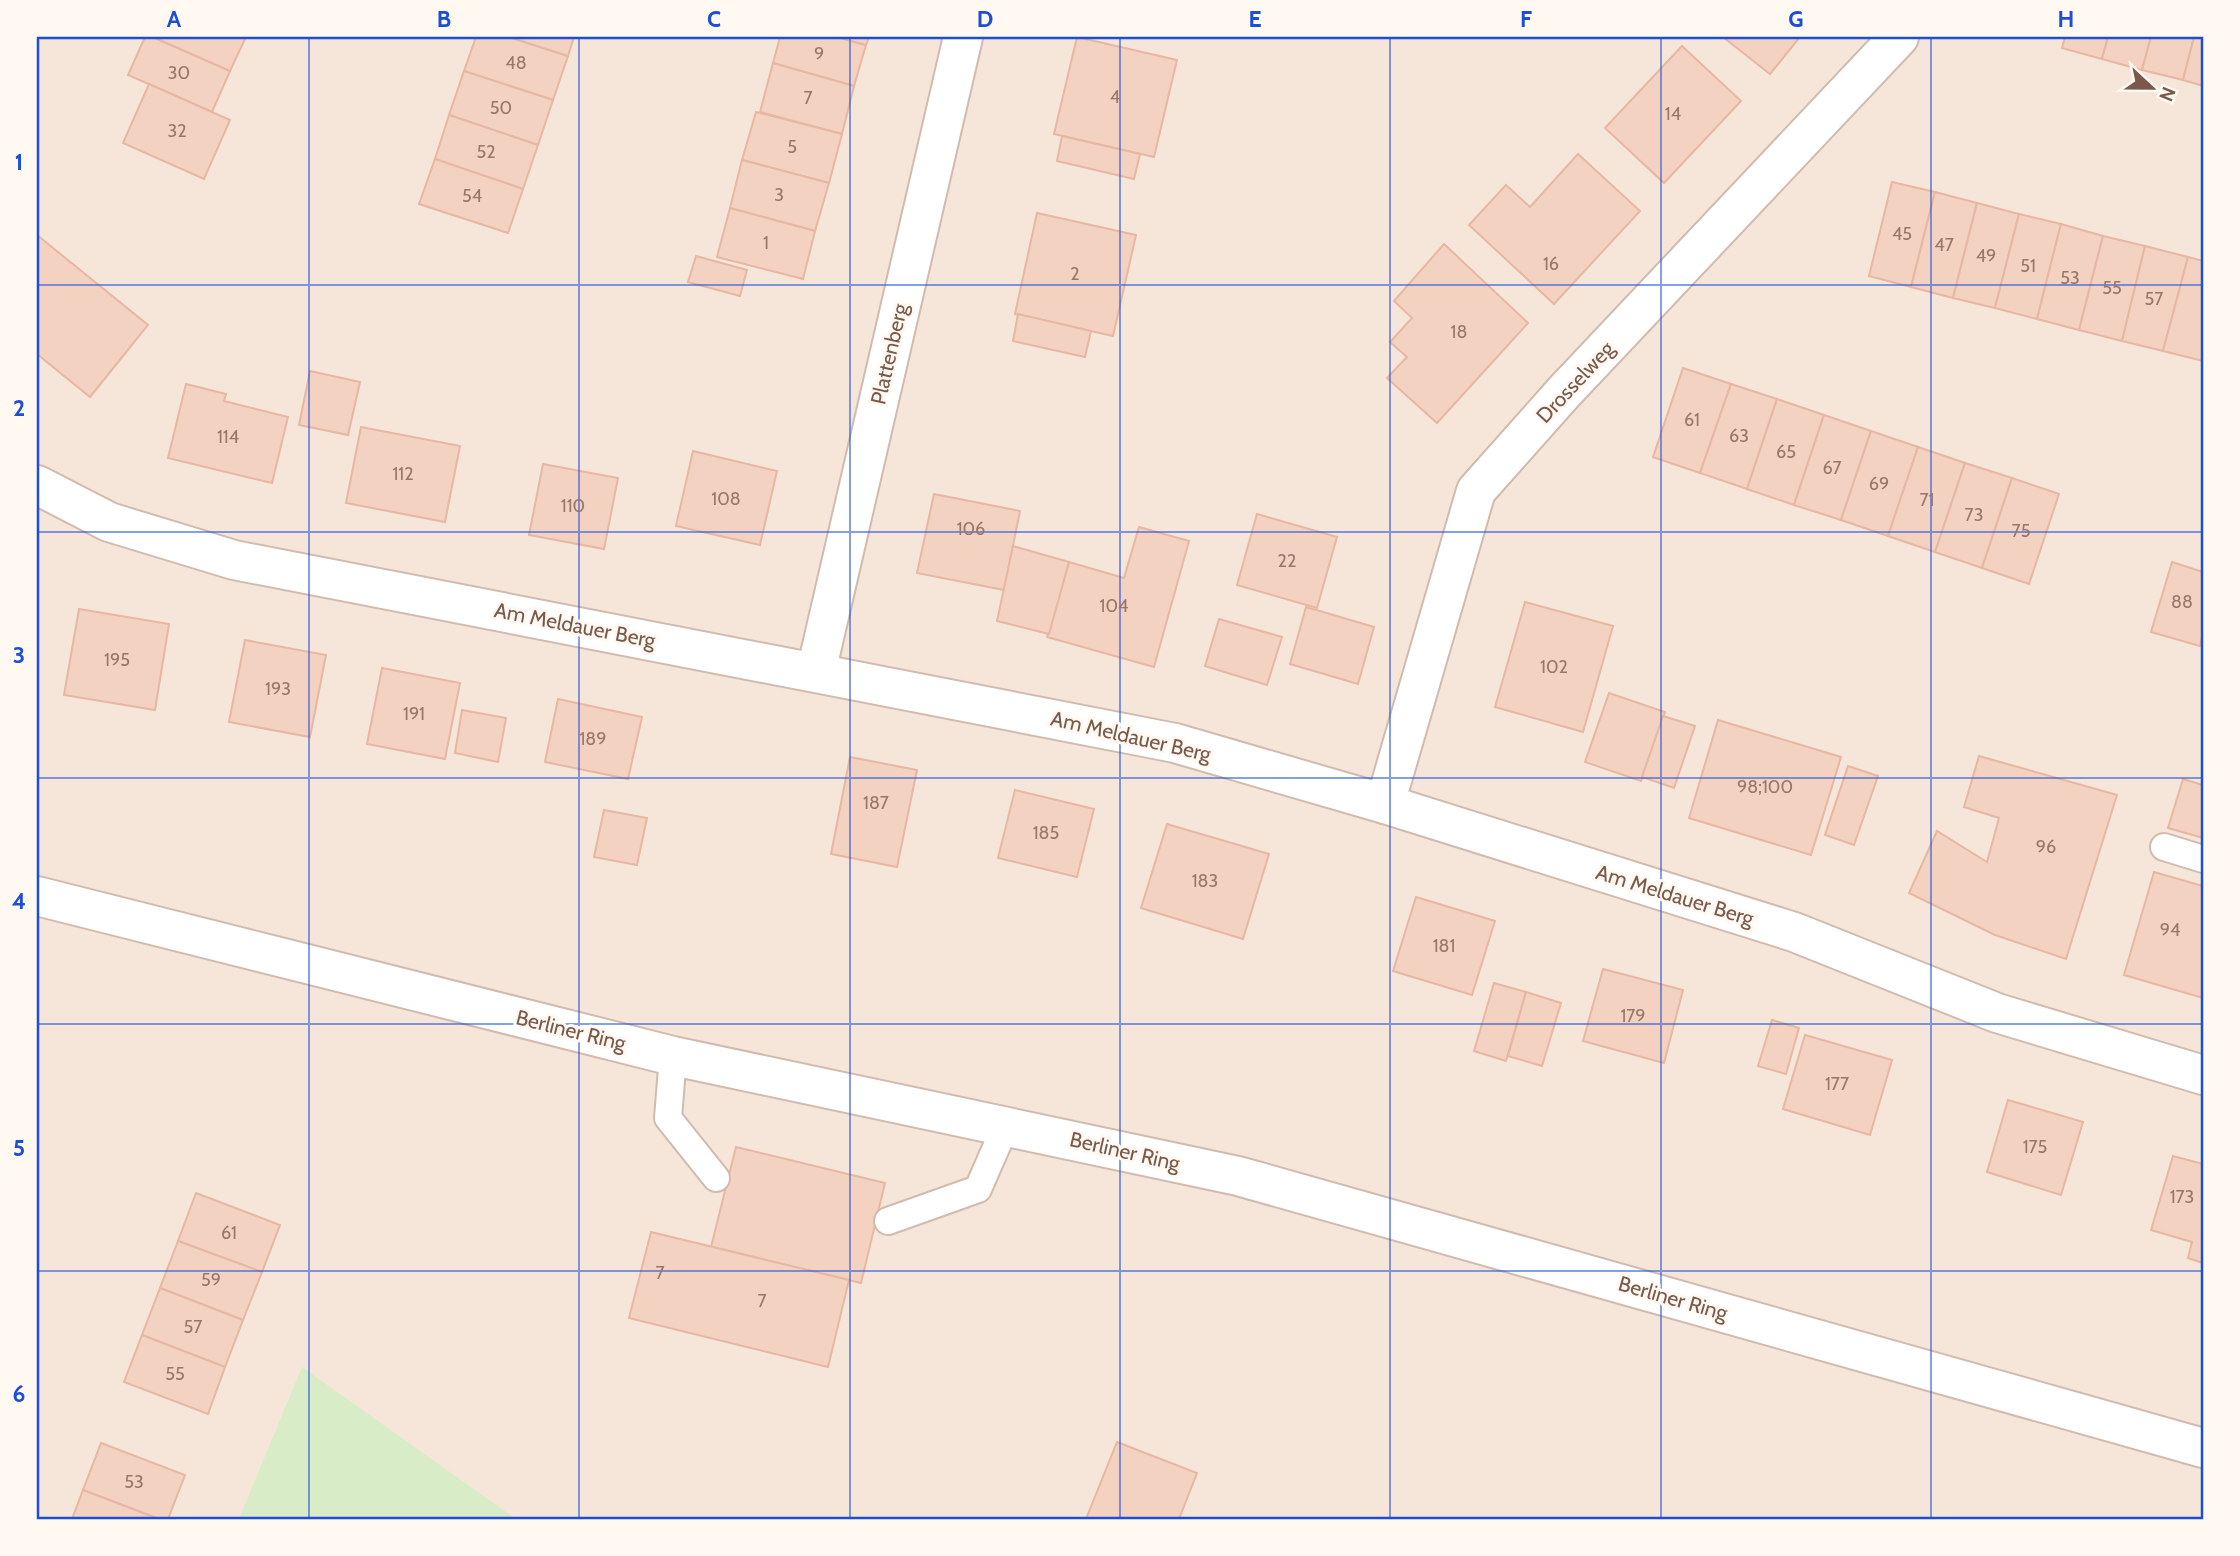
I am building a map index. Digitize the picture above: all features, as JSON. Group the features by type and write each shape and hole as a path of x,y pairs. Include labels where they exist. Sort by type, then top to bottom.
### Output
{"street":[{"name":"Plattenberg","path":"816,672 963,37"},
{"name":"Drosselweg","path":"1385,804 1476,491 1573,382 1899,37"},
{"name":"Am Meldauer Berg","path":"37,485 109,522 234,560 1175,743 1385,804 1794,932 1997,1013 2203,1075"},
{"name":"Berliner Ring","path":"37,896 673,1056 1006,1125 1238,1177 2203,1448"}],"lane":[{"path":"2164,847 2203,859"},
{"path":"673,1056 668,1118 716,1178"},
{"path":"888,1221 978,1189 1006,1125"}],"shaded area":[{"path":"37,37 2203,37 2203,1519 37,1519"}],"green space":[{"path":"302,1367 516,1519 239,1519"}],"building":[{"path":"145,37 153,37 230,71 212,112 128,75"},
{"path":"153,37 246,37 230,71"},
{"path":"476,37 509,37 568,56 553,100 464,71"},
{"path":"509,37 574,37 568,56"},
{"path":"780,37 837,37 866,45 854,86 773,63"},
{"path":"837,37 869,37 866,45"},
{"path":"1077,37 1177,60 1154,157 1054,134"},
{"path":"1723,37 1800,37 1770,74"},
{"path":"2065,37 2108,37 2102,59 2062,48"},
{"path":"2108,37 2151,37 2142,70 2102,59"},
{"path":"2151,37 2194,37 2183,80 2142,70"},
{"path":"2194,37 2203,37 2203,86 2183,80"},
{"path":"1682,46 1741,101 1664,183 1605,128"},
{"path":"773,63 854,86 842,134 760,112"},
{"path":"464,71 553,100 538,145 449,115"},
{"path":"149,84 230,120 204,179 123,143"},
{"path":"756,112 842,134 829,183 742,160"},
{"path":"449,115 538,145 523,189 435,159"},
{"path":"1062,136 1140,154 1134,179 1057,161"},
{"path":"1578,154 1640,211 1554,304 1469,225 1506,185 1530,207"},
{"path":"435,159 523,189 508,233 419,204"},
{"path":"742,160 829,183 815,231 730,208"},
{"path":"1892,182 1935,192 1911,287 1869,276"},
{"path":"1935,192 1977,203 1953,298 1911,287"},
{"path":"1977,203 2019,214 1995,308 1953,298"},
{"path":"730,208 815,231 803,279 717,257"},
{"path":"1037,213 1136,235 1113,336 1015,314"},
{"path":"2019,214 2061,224 2037,319 1995,308"},
{"path":"2061,224 2103,236 2079,330 2037,319"},
{"path":"37,235 148,325 90,397 37,354"},
{"path":"2103,236 2145,246 2122,341 2079,330"},
{"path":"1444,244 1528,323 1437,423 1387,378 1407,357 1390,342 1412,318 1394,301"},
{"path":"2145,246 2188,257 2163,351 2122,341"},
{"path":"696,256 747,270 740,296 688,282"},
{"path":"2188,257 2203,261 2203,361 2163,351"},
{"path":"1018,314 1091,331 1085,357 1013,341"},
{"path":"1683,368 1731,384 1700,473 1653,457"},
{"path":"310,371 360,382 348,435 299,425"},
{"path":"186,384 226,394 224,401 288,417 272,483 168,458"},
{"path":"1731,384 1777,399 1747,489 1700,473"},
{"path":"1777,399 1824,415 1794,505 1747,489"},
{"path":"1824,415 1871,431 1841,520 1794,505"},
{"path":"361,427 460,446 445,522 346,503"},
{"path":"1871,431 1918,447 1888,536 1841,520"},
{"path":"1918,447 1965,463 1935,552 1888,536"},
{"path":"693,451 777,471 760,545 676,526"},
{"path":"1965,463 2012,478 1982,568 1935,552"},
{"path":"543,464 618,478 604,549 529,535"},
{"path":"2012,478 2059,494 2029,584 1982,568"},
{"path":"934,494 1020,511 1004,590 917,573"},
{"path":"1257,514 1337,537 1317,608 1237,585"},
{"path":"1139,527 1189,541 1154,667 1047,637 1069,562 1124,578"},
{"path":"1013,546 1069,562 1049,634 997,621"},
{"path":"2172,562 2203,572 2203,633 2200,646 2151,632"},
{"path":"1525,602 1613,626 1583,732 1495,707"},
{"path":"1306,607 1374,627 1358,684 1290,664"},
{"path":"79,609 169,624 155,710 64,695"},
{"path":"1219,619 1282,637 1267,685 1205,666"},
{"path":"245,640 326,655 310,737 229,722"},
{"path":"382,668 460,683 445,759 367,744"},
{"path":"1609,693 1665,712 1641,781 1585,762"},
{"path":"558,699 642,717 628,779 545,762"},
{"path":"462,710 506,718 498,762 455,753"},
{"path":"1663,716 1695,726 1674,788 1642,777"},
{"path":"1718,720 1841,757 1811,855 1689,818"},
{"path":"1979,756 2117,795 2066,959 1995,935 1909,893 1937,831 1987,862 1999,818 1964,807"},
{"path":"850,757 917,770 897,867 831,854"},
{"path":"1848,766 1878,776 1854,845 1825,835"},
{"path":"2183,779 2203,785 2203,838 2168,828"},
{"path":"1015,790 1094,809 1077,877 998,858"},
{"path":"604,810 647,818 637,865 594,857"},
{"path":"1167,824 1269,854 1243,939 1141,908"},
{"path":"2154,872 2203,886 2203,998 2124,975"},
{"path":"1416,897 1495,921 1472,995 1393,971"},
{"path":"1603,969 1683,990 1664,1063 1583,1041"},
{"path":"1494,983 1526,992 1506,1061 1474,1051"},
{"path":"1526,992 1561,1003 1542,1066 1508,1056"},
{"path":"1772,1020 1799,1028 1786,1074 1758,1066"},
{"path":"1805,1035 1892,1060 1870,1135 1783,1109"},
{"path":"2008,1100 2083,1122 2061,1195 1987,1172"},
{"path":"736,1147 885,1183 861,1283 711,1247"},
{"path":"2173,1156 2203,1164 2203,1263 2188,1258 2192,1242 2151,1230"},
{"path":"196,1193 280,1225 262,1272 178,1241"},
{"path":"651,1232 849,1280 828,1367 629,1318"},
{"path":"178,1241 262,1272 243,1320 160,1288"},
{"path":"160,1288 243,1320 225,1367 142,1335"},
{"path":"142,1335 225,1367 208,1414 124,1382"},
{"path":"1117,1442 1197,1473 1179,1519 1086,1519"},
{"path":"101,1443 185,1475 168,1519 159,1519 83,1490"},
{"path":"83,1490 159,1519 72,1519"}]}
